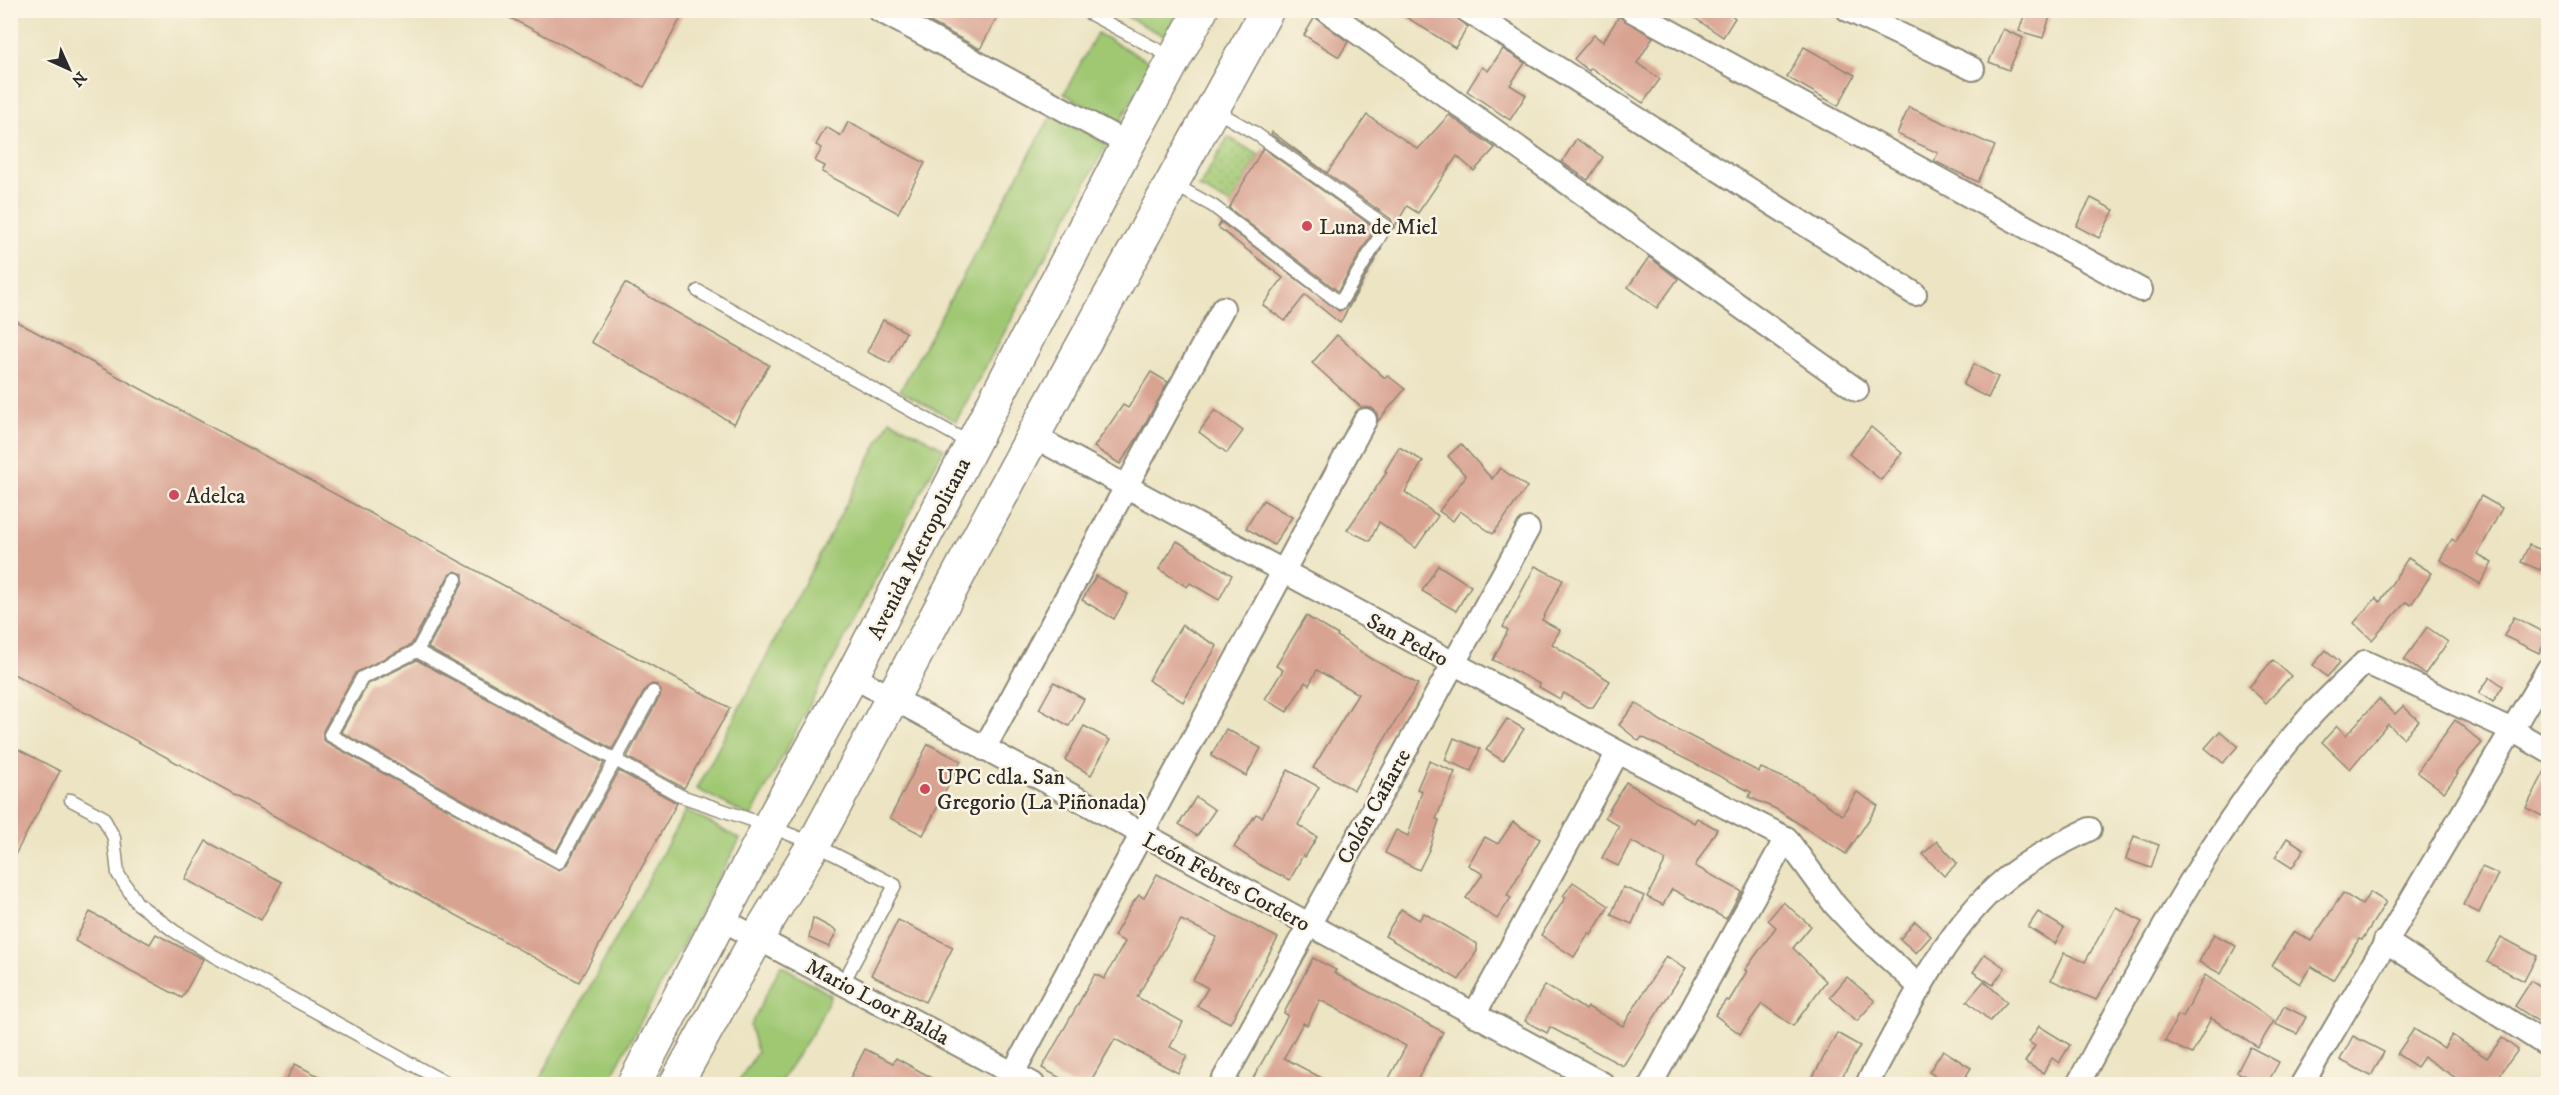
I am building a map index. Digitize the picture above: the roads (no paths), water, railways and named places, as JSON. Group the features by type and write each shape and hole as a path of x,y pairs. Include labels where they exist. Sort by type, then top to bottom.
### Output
{"highway":[{"name":"Avenida Metropolitana","path":"634,1084 769,826 852,676 1128,144 1201,10"},
{"path":"676,1084 814,844 1033,436 1267,10"}],"street":[{"path":"879,10 1128,144"},
{"path":"1326,10 1857,390"},
{"path":"1466,10 1915,294"},
{"path":"1631,10 2141,290"},
{"path":"1848,10 1973,69"},
{"path":"984,749 1223,308"},
{"path":"1010,1079 1143,836 1365,420"},
{"name":"San Pedro","path":"1033,436 1618,752 1786,838"},
{"name":"Colón Cañarte","path":"1221,1084 1307,924 1528,529"},
{"path":"2078,1084 2187,887 2254,786 2307,720 2365,662 2512,730 2548,751"},
{"path":"2302,1084 2548,669"},
{"name":"León Febres Cordero","path":"852,676 1603,1084"},
{"path":"1474,1015 1618,752"},
{"path":"1867,1084 1921,988 1962,923 2004,880 2061,843 2090,829"},
{"path":"1651,1084 1786,838 1835,905 1862,934 1921,988"},
{"name":"Mario Loor Balda","path":"721,919 843,983 1010,1079 1033,1084"},
{"path":"2385,941 2548,1046"}],"lane":[{"path":"1083,10 1174,59"},
{"path":"1172,184 1213,206 1340,303 1386,226 1255,133 1213,109"},
{"path":"698,291 972,444"},
{"path":"456,579 417,651 362,678 330,735 559,862 653,692"},
{"path":"417,651 681,796 814,844 895,885 843,983"},
{"path":"71,800 103,817 114,838 118,874 137,903 214,956 448,1084"}],"place":[{"name":"Luna de Miel","path":"1307,226"},
{"name":"Adelca","path":"174,495"},
{"name":"UPC cdla. San Gregorio (La Piñonada)","path":"925,789"}]}
